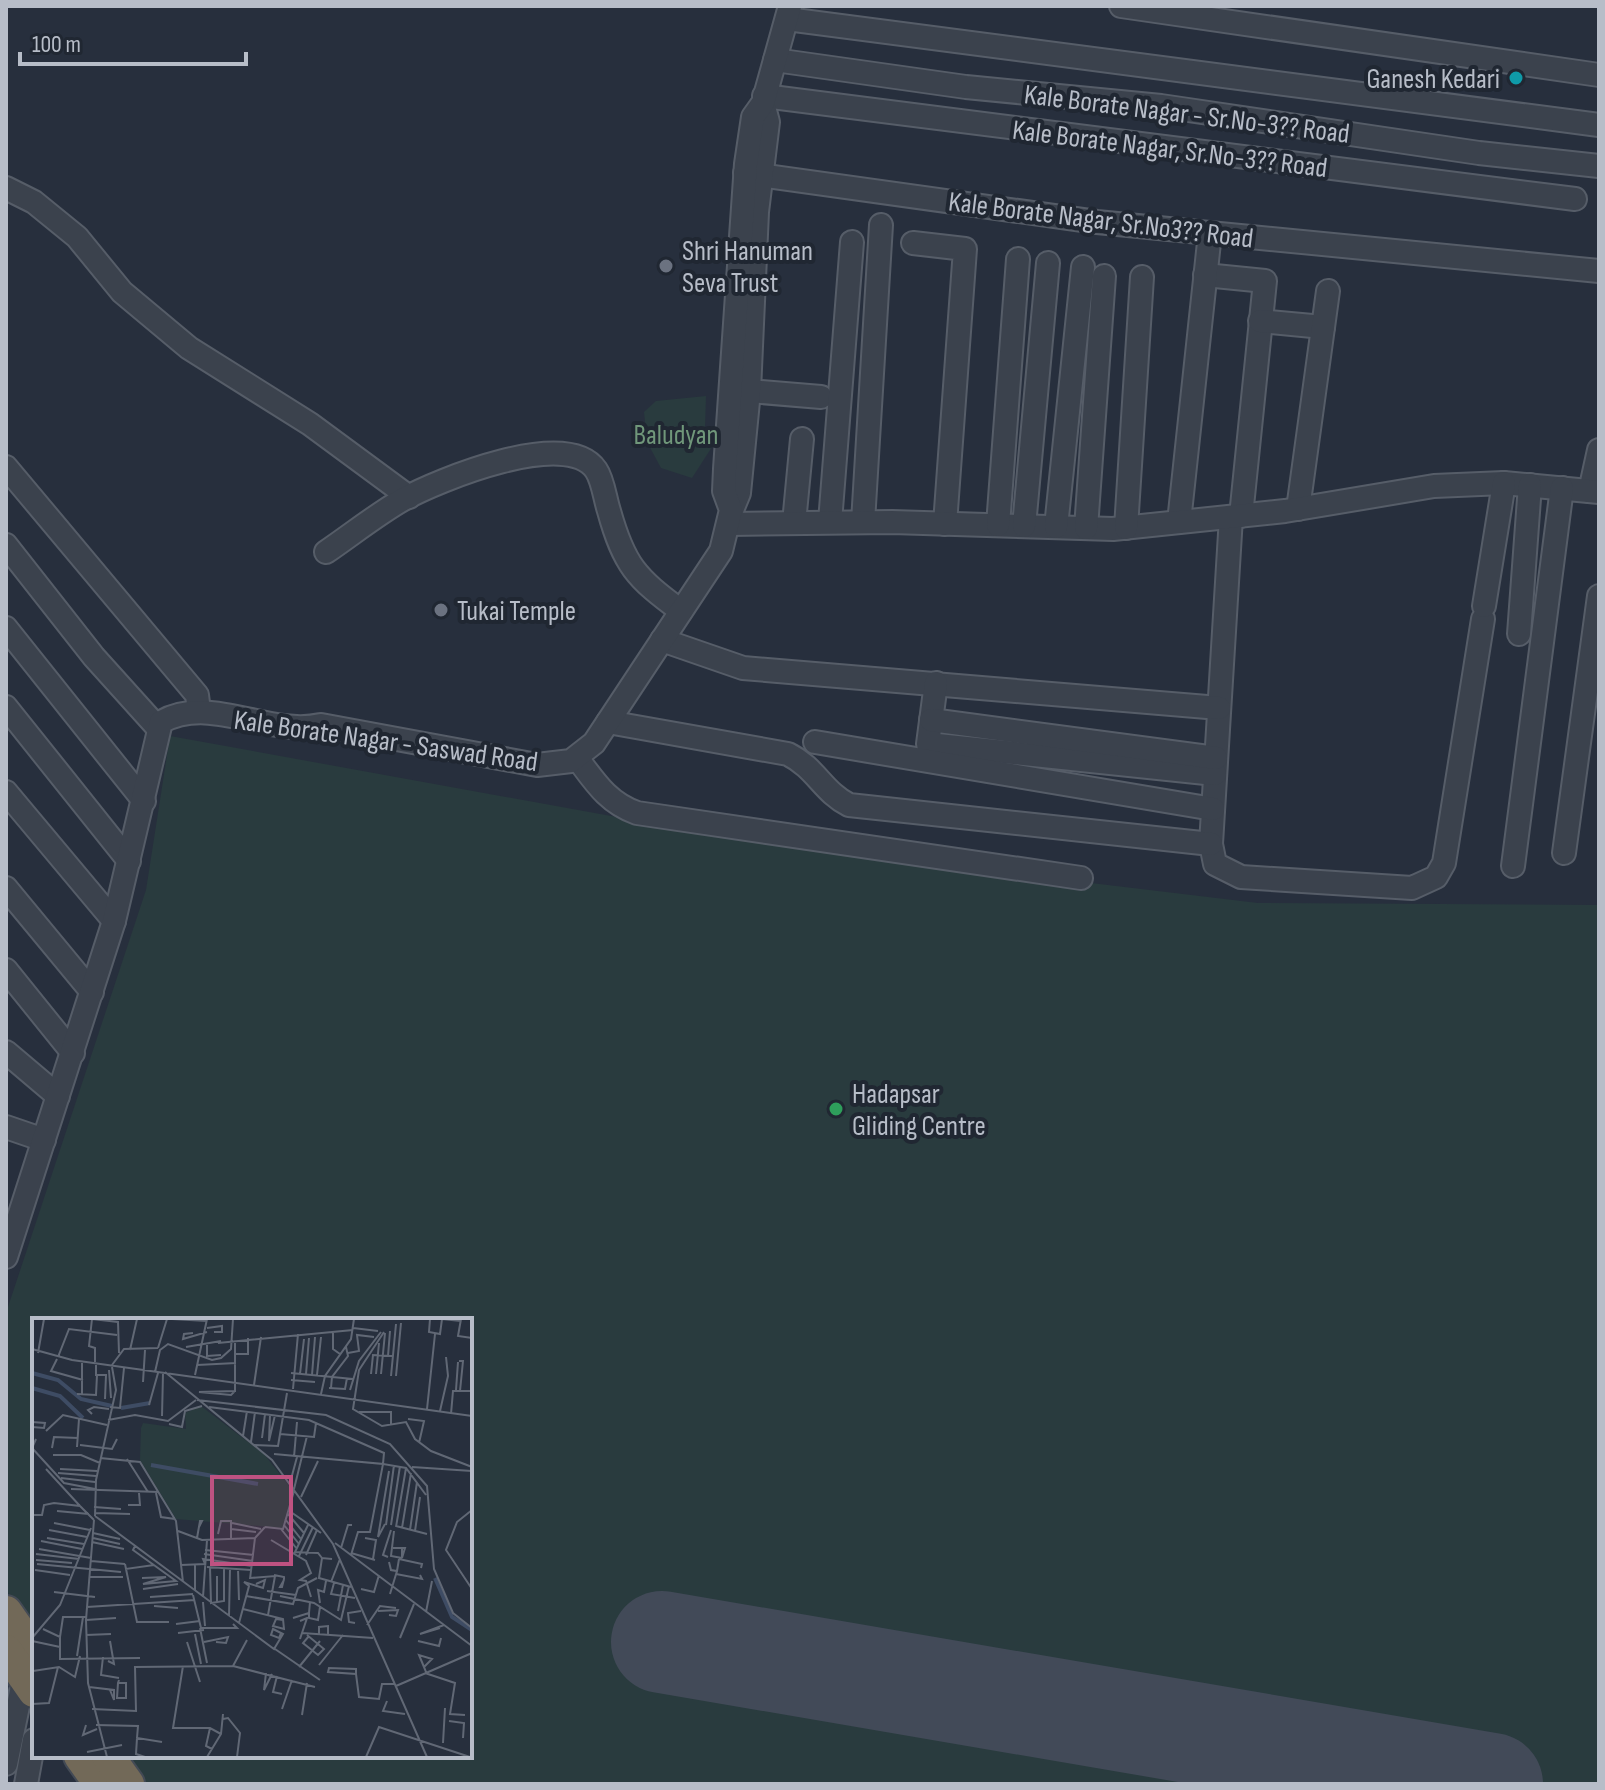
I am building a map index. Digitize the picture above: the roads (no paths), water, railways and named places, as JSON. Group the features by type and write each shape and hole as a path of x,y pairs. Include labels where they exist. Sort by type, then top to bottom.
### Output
{"highway":[{"path":"6,1612 19,1665"},
{"path":"81,1758 100,1784"},
{"path":"109,1758 128,1784"}],"street":[{"path":"1121,6 1599,75"},
{"path":"1599,125 788,13 764,100 768,122 754,174 743,320 749,391 739,493 730,517 794,523 1126,528 1298,509 1434,486 1504,483 1595,491 1599,450"},
{"name":"Kale Borate Nagar - Sr.No-3?? Road","path":"775,60 966,87 1161,106 1479,153 1599,166"},
{"name":"Kale Borate Nagar, Sr.No-3?? Road","path":"764,100 1575,199"},
{"name":"Kale Borate Nagar, Sr.No3?? Road","path":"754,174 1097,222 1599,271"},
{"path":"6,188 34,202 77,237 122,292 189,348 310,424 409,497"},
{"path":"863,522 881,225"},
{"path":"1179,522 1210,233"},
{"path":"830,522 852,242"},
{"path":"913,243 965,249 945,524"},
{"path":"998,525 1018,259"},
{"path":"1024,526 1048,263"},
{"path":"1056,527 1083,267"},
{"path":"1205,275 1265,281 1236,516 1219,708 1211,844 1215,864 1241,877 1412,888 1436,877 1444,863 1504,483"},
{"path":"1086,528 1104,276"},
{"path":"1126,528 1142,277"},
{"path":"1298,509 1328,291"},
{"name":"Kale Borate Nagar - Saswad Road","path":"158,728 161,722 179,712 199,711 301,730 320,739 516,774 537,765 577,758 594,743 721,551 730,517 724,491 743,320"},
{"path":"1260,321 1323,327"},
{"path":"749,391 821,397"},
{"path":"794,523 802,439"},
{"path":"326,552 409,497 458,476 527,456 558,451 581,457 597,470 629,568 681,611"},
{"path":"6,467 197,695 199,711"},
{"path":"1519,634 1530,485"},
{"path":"1513,866 1562,488"},
{"path":"6,545 94,657 158,728 144,801 114,921 6,1257"},
{"path":"1564,853 1599,596"},
{"path":"6,628 144,801"},
{"path":"662,640 743,668 1219,708"},
{"path":"936,683 928,744 1215,766"},
{"path":"6,707 129,861"},
{"path":"608,722 788,754 808,764 833,797 849,805 1211,844"},
{"path":"815,742 1213,809"},
{"path":"577,758 605,795 620,807 637,813 1081,878"},
{"path":"6,792 114,921"},
{"path":"6,888 92,992"},
{"path":"6,970 73,1053"},
{"path":"6,1052 58,1096"},
{"path":"6,1127 44,1140"},
{"path":"6,1764 19,1665"},
{"path":"26,1784 32,1751"}],"place":[{"name":"Ganesh Kedari","path":"1516,78"},
{"name":"Shri Hanuman Seva Trust","path":"666,266"},
{"name":"Tukai Temple","path":"441,610"},
{"name":"Hadapsar Gliding Centre","path":"836,1109"}],"park label":[{"name":"Baludyan","path":"676,434"}]}
